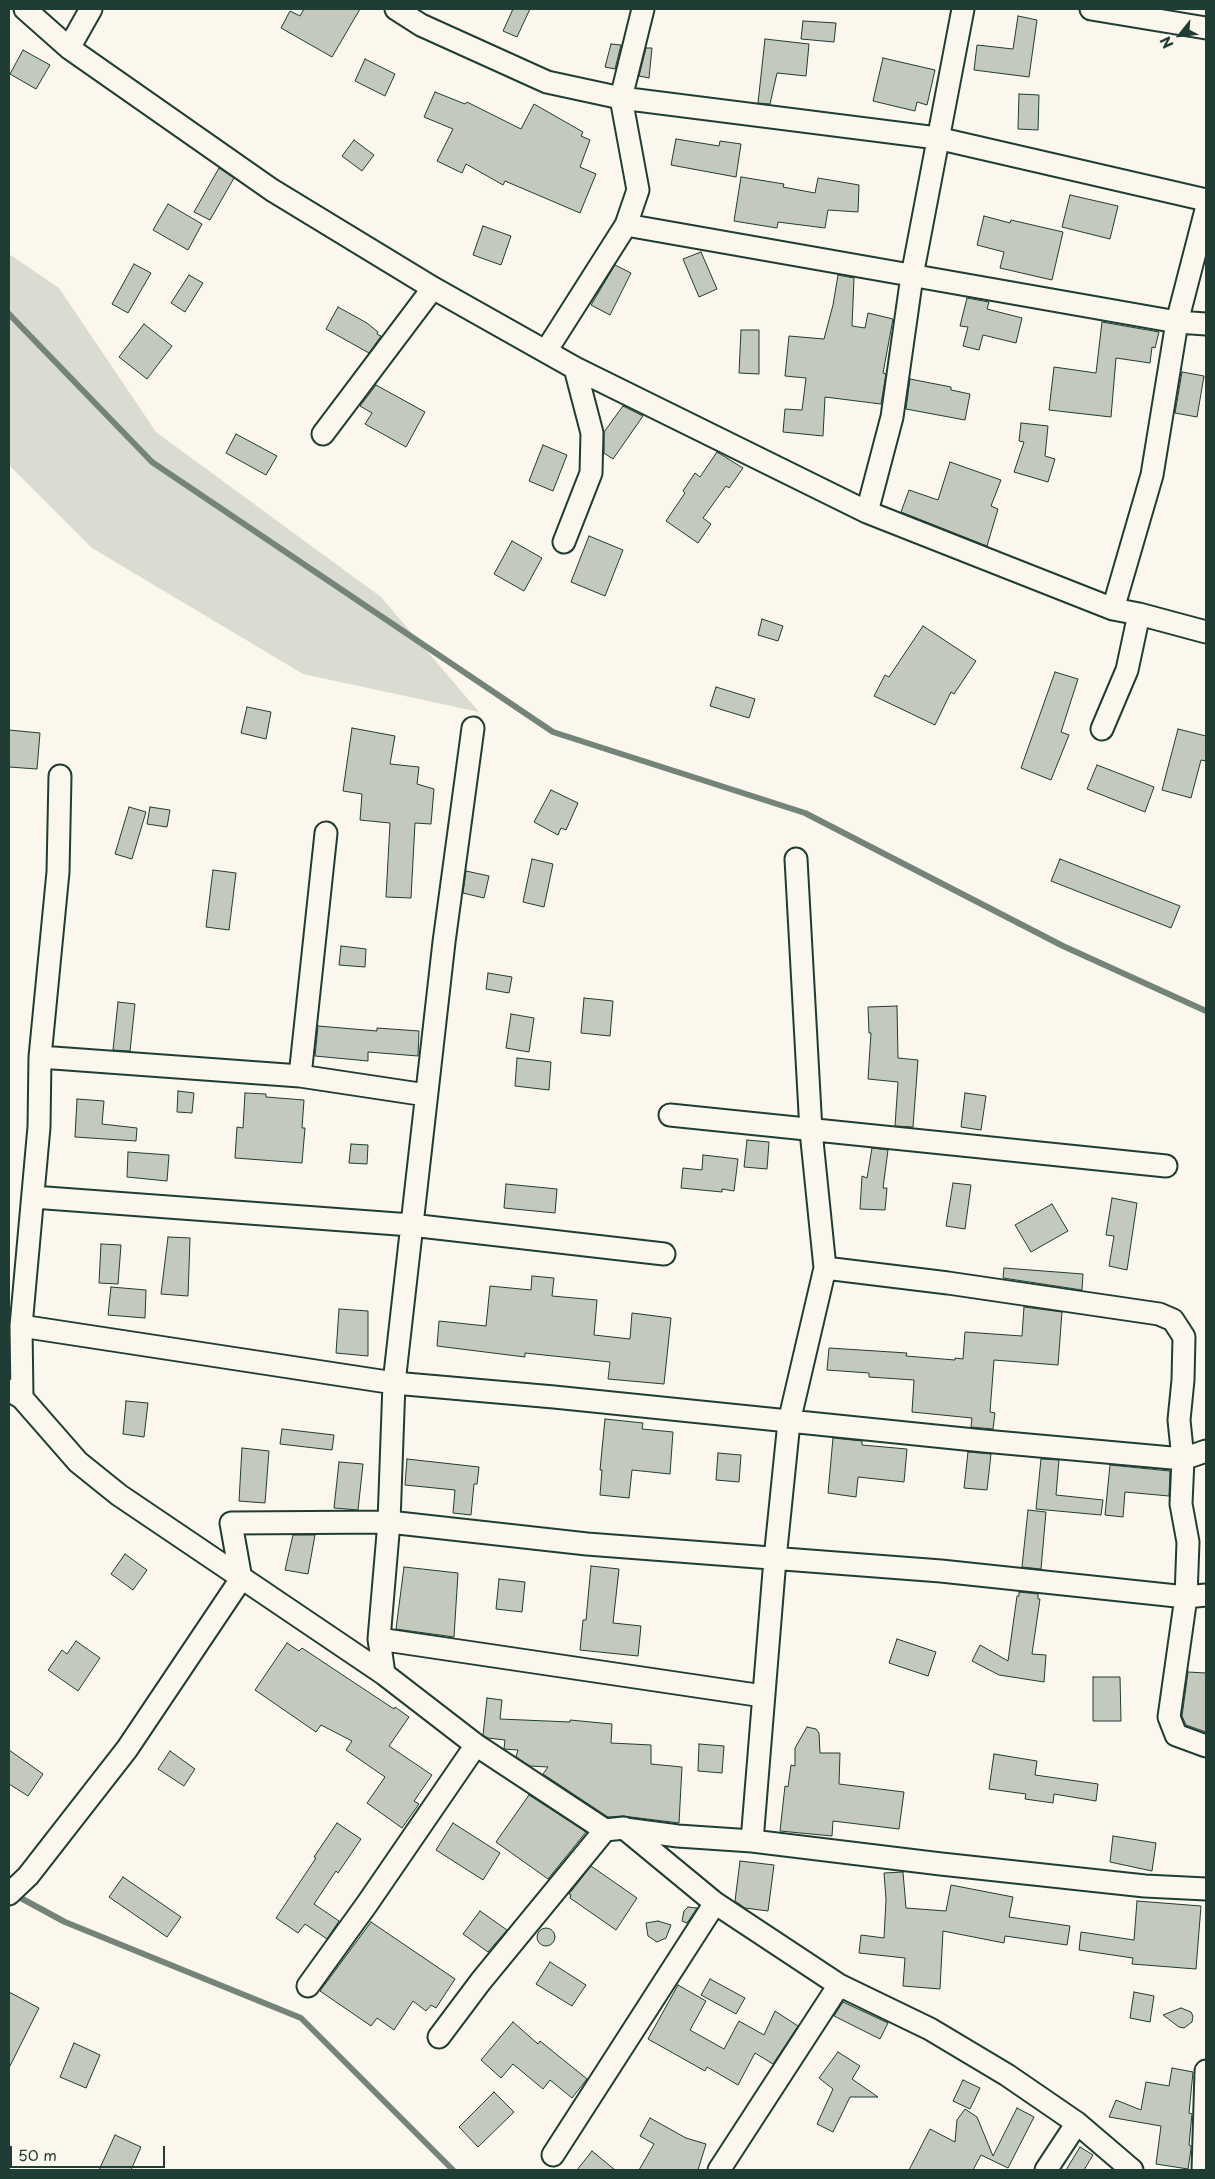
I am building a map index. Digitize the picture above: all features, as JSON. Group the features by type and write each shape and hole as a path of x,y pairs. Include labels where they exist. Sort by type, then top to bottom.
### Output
{"street":[{"path":"25,9 68,48 272,190 433,288 575,368 868,512 1113,609 1206,632"},
{"path":"68,48 91,9"},
{"path":"396,9 426,17 547,82 621,98 937,138 1206,200"},
{"path":"546,351 626,225 638,190 621,98 643,9"},
{"path":"868,512 892,417 912,276 963,9"},
{"path":"1091,9 1206,28"},
{"path":"1113,609 1152,475 1177,322 1206,210"},
{"path":"626,225 1177,322 1206,324"},
{"path":"323,434 433,288"},
{"path":"564,542 591,473 592,433 575,368"},
{"path":"1102,729 1127,670 1139,614"},
{"path":"384,1674 379,1639 389,1522 394,1383 444,942 473,728"},
{"path":"60,776 58,872 40,1057 39,1127 26,1250 15,1394 78,1462 119,1495 384,1674 476,1745 614,1829 715,1903 839,1985 930,2029 1007,2074 1077,2122 1132,2170"},
{"path":"300,1076 326,834"},
{"path":"752,1841 775,1559 789,1422 826,1268 811,1131 796,859"},
{"path":"40,1057 300,1076 426,1095"},
{"path":"670,1115 1166,1166"},
{"path":"33,1197 411,1225 664,1254"},
{"path":"826,1268 958,1284 1159,1314 1173,1320 1184,1337 1183,1380 1179,1420 1183,1459 1182,1504 1196,1596 1169,1717 1176,1735 1206,1746"},
{"path":"21,1326 394,1383 1183,1459 1206,1451"},
{"path":"9,1894 28,1876 127,1749 241,1579 231,1523 389,1522 587,1544 941,1571 1196,1596"},
{"path":"379,1639 763,1696"},
{"path":"308,1986 368,1904 476,1745"},
{"path":"614,1829 752,1841 1146,1886 1206,1889"},
{"path":"439,2037 481,1981 614,1829"},
{"path":"554,2155 715,1903"},
{"path":"720,2170 839,1985"},
{"path":"1204,2168 1206,2071"},
{"path":"1046,2170 1077,2122"}],"shaded area":[{"path":"9,254 59,288 156,432 381,597 479,712 303,674 92,548 9,465"}],"building":[{"path":"304,9 360,9 332,57 281,28 290,11 300,16"},
{"path":"513,9 530,9 517,37 503,31"},
{"path":"1018,16 1037,20 1029,77 974,70 977,45 1013,49"},
{"path":"803,21 836,23 834,42 801,39"},
{"path":"765,39 809,44 806,76 777,73 770,104 758,103"},
{"path":"611,44 621,45 615,69 605,67"},
{"path":"646,48 652,48 649,78 639,76"},
{"path":"23,50 50,65 36,89 10,74"},
{"path":"883,58 935,70 927,105 917,102 915,111 873,101"},
{"path":"365,59 395,74 385,96 355,81"},
{"path":"435,92 465,104 467,102 521,129 534,104 583,132 581,136 590,140 580,167 596,174 580,213 505,181 503,185 466,164 462,173 437,161 453,129 424,117"},
{"path":"1019,94 1039,95 1038,130 1018,129"},
{"path":"676,139 719,146 720,141 741,144 736,177 671,165"},
{"path":"354,140 374,155 362,171 342,156"},
{"path":"219,168 234,178 210,220 194,212"},
{"path":"741,177 784,184 783,187 815,193 818,178 859,185 858,212 828,210 825,228 778,222 777,228 734,221"},
{"path":"1070,195 1118,206 1110,239 1062,227"},
{"path":"168,204 202,224 188,250 153,230"},
{"path":"984,216 1010,223 1011,220 1063,232 1052,280 1000,268 1004,252 977,245"},
{"path":"483,226 511,236 501,265 473,255"},
{"path":"701,252 717,289 699,297 683,259"},
{"path":"134,264 151,273 128,313 112,304"},
{"path":"615,265 631,273 610,315 591,305"},
{"path":"189,275 203,283 185,312 171,303"},
{"path":"838,275 854,278 852,326 865,328 868,313 893,319 883,373 886,374 881,404 825,397 823,436 783,432 785,409 802,410 806,378 785,376 789,336 824,339 833,305"},
{"path":"967,298 989,302 987,309 1022,318 1016,343 983,335 979,350 963,346 968,327 960,326"},
{"path":"338,307 367,323 381,336 369,353 326,329"},
{"path":"1102,322 1159,332 1155,348 1152,347 1150,363 1116,358 1111,417 1049,410 1054,367 1096,373"},
{"path":"144,324 172,346 147,379 119,357"},
{"path":"741,330 759,330 759,374 739,373"},
{"path":"1182,372 1204,376 1197,417 1175,413"},
{"path":"910,379 951,387 951,390 970,394 965,420 906,409"},
{"path":"376,385 425,412 406,447 365,424 372,413 360,406"},
{"path":"623,406 643,416 613,459 604,453 604,432"},
{"path":"1021,423 1048,426 1045,456 1055,459 1048,482 1014,472 1024,442 1019,441"},
{"path":"236,434 277,456 266,475 226,453"},
{"path":"543,445 567,455 553,491 529,481"},
{"path":"717,452 743,468 729,488 726,486 703,518 711,524 698,543 666,521 685,493 683,491 695,473 700,477"},
{"path":"950,462 1001,480 991,506 998,509 987,546 901,512 909,490 938,500"},
{"path":"589,536 623,550 605,596 571,582"},
{"path":"512,541 542,558 524,591 494,574"},
{"path":"762,619 783,626 778,641 758,635"},
{"path":"923,626 976,661 954,694 951,692 935,725 874,696 885,675 889,677"},
{"path":"1055,672 1078,679 1061,732 1069,735 1051,780 1021,768"},
{"path":"716,687 755,699 749,718 710,706"},
{"path":"247,707 271,712 266,739 241,733"},
{"path":"352,728 395,736 390,764 419,767 417,784 434,789 431,824 415,823 411,898 386,897 390,823 360,820 362,794 343,791"},
{"path":"1178,729 1206,736 1206,761 1201,760 1191,798 1162,790"},
{"path":"9,730 40,733 37,769 9,767"},
{"path":"1097,765 1154,787 1145,812 1087,789"},
{"path":"551,790 578,803 566,830 561,828 558,835 534,822"},
{"path":"129,807 146,812 132,859 115,854"},
{"path":"150,807 170,810 167,827 147,824"},
{"path":"532,859 553,864 544,907 523,902"},
{"path":"1060,859 1180,906 1171,928 1051,881"},
{"path":"213,870 236,873 229,930 206,927"},
{"path":"466,871 489,876 484,898 463,893"},
{"path":"341,946 366,949 365,967 339,965"},
{"path":"488,973 512,977 509,993 486,989"},
{"path":"584,998 613,1001 610,1036 581,1033"},
{"path":"118,1002 135,1004 130,1051 113,1050"},
{"path":"897,1006 898,1058 918,1060 913,1127 895,1126 898,1082 868,1079 871,1033 869,1033 868,1007"},
{"path":"511,1014 534,1018 529,1052 506,1048"},
{"path":"318,1026 377,1031 377,1028 419,1031 418,1056 368,1052 368,1061 315,1056"},
{"path":"517,1058 551,1062 549,1090 515,1086"},
{"path":"178,1091 194,1093 192,1113 177,1112"},
{"path":"245,1093 304,1100 302,1128 305,1128 302,1163 235,1158 237,1127 243,1128"},
{"path":"965,1093 986,1096 981,1130 961,1127"},
{"path":"77,1099 104,1101 102,1124 137,1128 136,1141 75,1137"},
{"path":"747,1140 769,1142 767,1169 744,1167"},
{"path":"351,1144 368,1145 367,1164 349,1163"},
{"path":"872,1148 888,1150 883,1188 887,1188 885,1210 860,1209 862,1176 867,1178"},
{"path":"128,1152 169,1155 167,1181 127,1177"},
{"path":"703,1155 738,1159 734,1191 722,1189 722,1192 681,1188 683,1168 702,1170"},
{"path":"953,1183 971,1185 965,1229 946,1226"},
{"path":"506,1184 557,1189 555,1213 504,1208"},
{"path":"1112,1198 1137,1203 1127,1270 1109,1266 1114,1236 1106,1235"},
{"path":"1052,1204 1068,1231 1031,1252 1015,1225"},
{"path":"168,1237 190,1238 188,1296 161,1294"},
{"path":"101,1244 121,1245 118,1284 99,1283"},
{"path":"1004,1268 1083,1274 1082,1290 1003,1278"},
{"path":"532,1276 554,1278 552,1296 597,1300 594,1335 630,1339 632,1313 671,1318 664,1384 608,1379 610,1362 525,1353 525,1357 437,1346 439,1321 486,1326 490,1286 531,1290"},
{"path":"111,1287 146,1290 145,1318 108,1315"},
{"path":"1024,1307 1062,1312 1058,1365 994,1360 990,1412 995,1413 993,1429 971,1427 972,1418 912,1412 914,1380 869,1377 869,1373 827,1370 829,1348 907,1353 906,1356 963,1359 965,1332 1022,1336"},
{"path":"339,1309 368,1311 368,1356 336,1353"},
{"path":"126,1401 148,1403 144,1437 123,1434"},
{"path":"605,1419 643,1423 642,1429 673,1432 670,1474 632,1470 629,1498 600,1495 602,1470 600,1470"},
{"path":"282,1429 334,1435 332,1450 280,1444"},
{"path":"833,1438 862,1441 862,1445 907,1449 904,1482 858,1477 856,1497 828,1493"},
{"path":"242,1448 269,1451 265,1503 239,1501"},
{"path":"968,1452 991,1454 987,1490 964,1488"},
{"path":"718,1453 741,1455 739,1482 716,1480"},
{"path":"407,1459 479,1467 477,1484 474,1484 471,1515 453,1513 455,1490 405,1485"},
{"path":"1041,1459 1059,1460 1056,1495 1103,1500 1101,1515 1036,1509"},
{"path":"339,1462 363,1464 358,1510 334,1508"},
{"path":"1110,1465 1170,1471 1169,1496 1125,1492 1123,1517 1105,1515"},
{"path":"1028,1510 1046,1512 1041,1569 1022,1567"},
{"path":"293,1535 315,1535 308,1574 285,1570"},
{"path":"125,1554 147,1570 133,1590 111,1574"},
{"path":"591,1566 619,1569 613,1623 641,1626 638,1656 580,1650 583,1620 586,1620"},
{"path":"404,1567 458,1573 454,1637 396,1629"},
{"path":"499,1579 525,1582 522,1612 496,1609"},
{"path":"1019,1592 1038,1594 1038,1599 1040,1599 1032,1654 1046,1655 1044,1682 999,1675 972,1661 980,1645 1008,1661"},
{"path":"897,1639 936,1652 928,1676 889,1663"},
{"path":"76,1641 100,1658 78,1691 48,1670 62,1650 67,1654"},
{"path":"287,1643 299,1651 302,1648 409,1717 389,1746 432,1775 414,1801 419,1804 402,1828 367,1803 385,1777 346,1750 352,1741 321,1725 316,1732 255,1690"},
{"path":"1188,1672 1206,1673 1206,1732 1186,1725 1182,1716"},
{"path":"1093,1677 1120,1677 1121,1721 1093,1721"},
{"path":"487,1698 502,1700 500,1719 570,1722 570,1720 612,1724 611,1743 651,1745 651,1764 682,1767 679,1823 623,1816 608,1817 543,1774 548,1767 530,1766 516,1757 518,1750 504,1749 505,1740 488,1738 483,1735"},
{"path":"807,1727 816,1729 819,1733 820,1753 840,1753 839,1784 904,1792 899,1829 833,1821 832,1836 780,1831 785,1786 788,1787 791,1765 795,1766 795,1748"},
{"path":"699,1744 724,1746 722,1773 698,1771"},
{"path":"9,1750 43,1774 28,1796 9,1784"},
{"path":"170,1751 195,1769 184,1786 158,1769"},
{"path":"994,1754 1037,1761 1035,1775 1098,1784 1096,1801 1054,1794 1053,1803 1025,1799 1026,1794 989,1789"},
{"path":"529,1795 586,1832 548,1879 496,1842"},
{"path":"337,1823 361,1839 338,1873 336,1871 314,1904 339,1921 327,1939 305,1924 298,1933 276,1918"},
{"path":"453,1823 500,1853 483,1880 436,1850"},
{"path":"1113,1836 1156,1843 1152,1871 1110,1862"},
{"path":"740,1861 774,1865 768,1911 745,1908 735,1901"},
{"path":"591,1866 637,1898 616,1930 570,1898 571,1895 569,1894"},
{"path":"903,1872 906,1908 946,1911 951,1885 1013,1897 1009,1917 1070,1926 1067,1945 1005,1936 1004,1943 943,1931 940,1989 903,1986 905,1958 859,1953 861,1935 884,1938 886,1899 884,1873"},
{"path":"123,1877 181,1917 167,1937 109,1897"},
{"path":"1137,1901 1201,1906 1196,1969 1132,1964 1133,1958 1079,1950 1081,1932 1134,1940"},
{"path":"688,1907 697,1908 687,1923 682,1921 684,1911"},
{"path":"480,1911 507,1930 488,1952 463,1934"},
{"path":"658,1921 671,1925 666,1938 657,1942 648,1936 646,1923"},
{"path":"371,1922 455,1979 436,2008 431,2005 426,2011 413,2001 394,2030 377,2018 371,2026 320,1991"},
{"path":"546,1928 552,1931 555,1937 552,1943 546,1946 540,1943 537,1937 540,1931"},
{"path":"550,1962 586,1985 572,2006 536,1984"},
{"path":"710,1979 745,1998 736,2014 701,1995"},
{"path":"678,1985 706,2001 690,2030 724,2049 739,2021 764,2035 775,2011 798,2026 773,2064 755,2053 738,2085 707,2067 705,2071 648,2039"},
{"path":"9,1992 39,2008 9,2068"},
{"path":"1134,1992 1154,1996 1150,2022 1130,2018"},
{"path":"843,2002 888,2023 880,2039 834,2016"},
{"path":"1181,2008 1191,2012 1193,2016 1192,2022 1184,2028 1179,2027 1163,2015"},
{"path":"513,2022 538,2044 540,2041 587,2079 572,2098 550,2080 543,2089 513,2064 501,2078 481,2060"},
{"path":"74,2043 100,2055 86,2088 60,2077"},
{"path":"838,2052 860,2066 852,2079 878,2097 850,2097 833,2132 817,2124 833,2089 819,2078"},
{"path":"1172,2068 1193,2072 1189,2113 1192,2114 1189,2145 1191,2149 1188,2169 1156,2164 1161,2126 1109,2117 1116,2100 1141,2110 1146,2082 1169,2086"},
{"path":"963,2080 980,2088 970,2109 953,2101"},
{"path":"494,2092 514,2112 478,2147 459,2127"},
{"path":"1017,2108 1034,2117 1008,2168 981,2155 973,2170 909,2170 930,2129 955,2142 957,2120 965,2109 977,2117 993,2156"},
{"path":"650,2118 686,2138 706,2144 698,2170 639,2170 654,2144 640,2136"},
{"path":"115,2135 141,2147 131,2170 99,2170"},
{"path":"1080,2147 1093,2155 1084,2170 1066,2170"},
{"path":"592,2151 615,2170 577,2170"}],"waterway":[{"path":"9,314 152,462 553,732 805,813 1063,946 1206,1011"},
{"path":"15,1892 17,1896 65,1922 301,2018 453,2170"}]}
